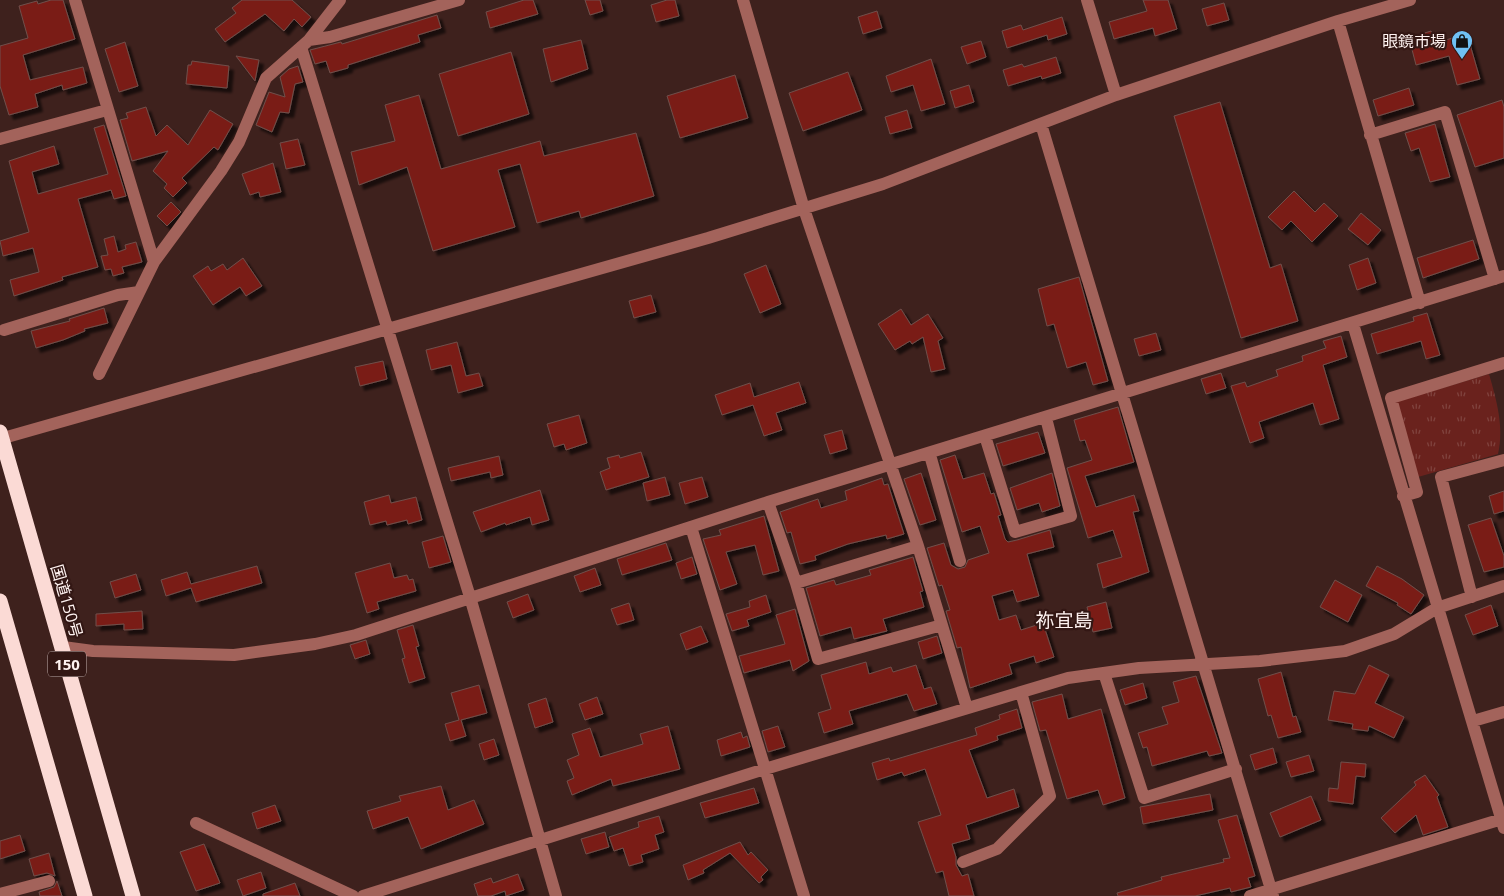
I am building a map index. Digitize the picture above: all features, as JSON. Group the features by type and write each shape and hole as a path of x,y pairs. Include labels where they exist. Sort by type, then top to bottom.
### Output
{"highway":[{"name":"国道150号","path":"1,436 133,896"},
{"path":"1,610 85,896"}],"street":[{"path":"75,0 107,110 112,117 154,262"},
{"path":"99,374 154,262 221,171 238,142 266,78 305,44 340,0"},
{"path":"305,44 459,0"},
{"path":"743,0 804,208 889,466 918,546 966,708"},
{"path":"1087,0 1116,96"},
{"path":"1,436 698,241 883,184 1116,96 1338,21 1410,0"},
{"path":"1338,21 1420,303"},
{"path":"305,44 386,329 470,597 556,896"},
{"path":"0,139 107,110"},
{"path":"63,647 93,650 234,655 315,644 356,635 768,502 930,455 985,436 1500,278 1445,112 1370,135"},
{"path":"1042,124 1122,395 1205,663 1272,893"},
{"path":"4,330 118,295 139,292"},
{"path":"1250,896 1272,893 1503,826 1353,324"},
{"path":"1403,496 1417,492 1391,398 1504,363"},
{"path":"985,436 1015,532 1071,516 1046,418"},
{"path":"930,455 960,561"},
{"path":"1472,596 1441,477 1504,460"},
{"path":"768,502 796,583 818,659 942,625"},
{"path":"691,527 804,896"},
{"path":"796,583 918,546"},
{"path":"363,896 765,769 1068,678 1205,663 1260,661 1345,651 1394,634 1437,608 1504,586"},
{"path":"1104,673 1144,798 1236,769"},
{"path":"963,862 997,849 1050,796 1021,692"},
{"path":"1473,721 1504,712"},
{"path":"196,823 353,896"},
{"path":"0,894 49,881"}],"green space":[{"path":"1489,374 1500,424 1498,454 1418,477 1396,402"}],"building":[{"path":"51,0 63,0 75,39 23,55 30,80 83,67 87,83 63,90 62,85 35,94 38,107 9,115 0,86 0,46 28,38 19,6 37,1 38,4"},
{"path":"242,0 292,0 311,17 302,27 294,19 284,31 265,14 225,42 215,29 236,13 232,8"},
{"path":"524,0 533,0 538,14 490,28 486,12"},
{"path":"585,0 600,0 603,11 590,15"},
{"path":"667,0 675,0 679,16 656,22 651,5"},
{"path":"1143,0 1168,0 1177,29 1155,36 1153,28 1114,39 1109,22 1147,11"},
{"path":"1224,3 1229,20 1207,26 1202,9"},
{"path":"877,11 882,28 863,34 858,17"},
{"path":"437,15 441,28 418,35 420,42 348,65 348,68 330,73 326,61 315,64 310,50 341,42 342,44"},
{"path":"1062,17 1067,34 1048,40 1047,35 1007,48 1002,31 1021,25 1023,30"},
{"path":"1431,31 1435,43 1467,34 1480,79 1457,85 1449,56 1416,65 1409,38"},
{"path":"581,40 588,69 551,82 543,49"},
{"path":"981,41 986,57 967,64 961,47"},
{"path":"125,42 138,86 119,92 105,49"},
{"path":"511,52 529,114 458,136 439,74"},
{"path":"236,56 259,60 255,81"},
{"path":"1056,57 1061,73 1042,79 1041,76 1008,86 1003,70 1022,64 1024,67"},
{"path":"931,59 945,104 921,111 913,85 891,92 886,76"},
{"path":"192,61 229,66 227,88 186,84 188,65 191,65"},
{"path":"298,66 303,82 295,84 289,113 280,112 272,132 256,125 269,92 285,97 280,77 289,69"},
{"path":"848,72 862,110 803,131 789,93"},
{"path":"735,75 748,118 680,138 667,96"},
{"path":"969,85 974,102 955,108 950,91"},
{"path":"1409,88 1414,105 1378,116 1373,100"},
{"path":"419,95 441,169 540,141 544,156 636,133 654,196 581,218 579,211 537,223 520,164 498,170 515,227 433,251 407,167 359,185 351,152 395,141 385,105"},
{"path":"1502,100 1504,107 1504,158 1475,167 1457,115"},
{"path":"1220,102 1270,268 1281,264 1298,321 1241,338 1174,116"},
{"path":"146,107 156,136 167,125 188,145 210,110 233,124 218,150 214,147 182,178 187,183 173,197 164,188 167,184 153,171 168,151 132,161 120,120 128,118 126,113"},
{"path":"907,110 912,128 890,134 885,117"},
{"path":"1435,124 1450,177 1430,182 1419,148 1411,151 1405,133"},
{"path":"104,125 126,196 114,199 111,190 78,199 98,267 62,277 63,280 14,296 10,280 39,272 33,248 3,256 0,241 29,232 9,161 54,146 59,164 32,172 38,194 108,174 94,128"},
{"path":"298,139 305,165 286,169 280,143"},
{"path":"273,163 281,192 260,197 259,192 250,195 242,174"},
{"path":"1294,191 1315,212 1324,203 1338,216 1312,242 1291,221 1282,230 1268,217"},
{"path":"171,202 181,212 167,226 157,216"},
{"path":"1361,213 1381,230 1368,245 1348,229"},
{"path":"114,236 118,252 126,249 125,245 136,242 142,262 122,267 124,273 113,276 111,269 105,270 101,256 108,255 104,239"},
{"path":"1473,240 1479,259 1423,278 1417,258"},
{"path":"243,258 262,286 246,296 240,287 213,305 193,276 208,266 211,271 223,264 227,270"},
{"path":"1368,258 1376,283 1357,290 1349,265"},
{"path":"766,265 781,304 760,313 744,274"},
{"path":"1079,277 1108,381 1093,385 1086,362 1067,368 1054,324 1047,326 1038,289"},
{"path":"651,295 656,312 634,318 629,301"},
{"path":"104,308 108,323 84,329 85,331 63,340 36,348 31,331 70,321 69,319"},
{"path":"901,309 911,325 928,314 943,338 938,341 945,369 931,372 923,337 912,344 910,341 895,350 878,324"},
{"path":"1427,313 1440,355 1426,359 1421,341 1377,354 1371,334 1414,321 1413,317"},
{"path":"1156,333 1161,350 1139,356 1134,339"},
{"path":"1341,336 1347,357 1323,365 1339,419 1320,425 1313,403 1259,422 1264,438 1250,443 1231,386 1245,382 1247,387 1278,376 1276,370 1303,361 1302,356 1326,348 1323,341"},
{"path":"457,342 466,376 479,373 483,386 458,393 451,365 431,370 426,350"},
{"path":"383,361 387,379 360,386 355,367"},
{"path":"1221,373 1226,388 1206,394 1201,379"},
{"path":"799,382 806,403 776,413 782,430 764,436 753,405 722,415 715,395 750,383 754,397"},
{"path":"1118,407 1134,462 1085,476 1096,507 1134,495 1139,511 1133,512 1149,572 1103,588 1097,564 1122,557 1113,530 1088,538 1067,468 1092,460 1085,440 1080,441 1074,420"},
{"path":"579,415 587,443 566,450 564,444 554,447 547,424"},
{"path":"842,430 847,449 830,454 824,435"},
{"path":"1038,432 1045,453 1003,466 996,444"},
{"path":"641,452 649,477 606,490 600,472 610,468 607,458 619,455 620,458"},
{"path":"955,455 963,479 984,473 991,494 994,493 1001,515 998,516 1005,539 1008,542 1050,530 1054,547 1027,554 1039,596 1017,602 1013,590 992,596 999,620 1016,615 1021,630 1043,623 1054,657 1036,663 1034,656 1009,664 1012,674 970,688 961,647 957,648 946,611 950,610 942,585 939,586 927,548 944,543 951,565 958,569 965,567 968,560 989,553 980,526 962,532 940,460"},
{"path":"499,456 503,475 491,478 490,472 451,481 448,468"},
{"path":"921,473 936,520 920,525 904,479"},
{"path":"1052,473 1060,506 1042,512 1039,503 1017,510 1010,488"},
{"path":"665,477 670,495 647,501 643,483"},
{"path":"702,477 708,497 685,504 679,483"},
{"path":"882,478 884,485 888,484 904,534 887,539 886,535 848,544 815,556 816,560 800,564 791,532 787,533 780,512 818,499 821,508 847,500 845,491"},
{"path":"540,490 549,520 532,525 530,517 506,525 505,523 481,532 473,512"},
{"path":"1504,491 1504,511 1494,514 1489,496"},
{"path":"389,495 391,503 416,497 422,520 408,524 407,520 387,525 386,521 370,525 364,502"},
{"path":"764,516 779,571 763,575 755,545 726,552 737,584 720,590 703,539 721,535 719,530"},
{"path":"1491,518 1504,556 1504,567 1484,572 1468,525"},
{"path":"443,536 451,562 429,568 422,542"},
{"path":"666,543 672,560 622,575 617,559"},
{"path":"692,557 697,574 681,579 676,563"},
{"path":"913,557 923,591 920,592 924,607 883,619 887,631 854,639 851,627 820,636 806,588 834,580 836,585 871,575 869,570"},
{"path":"390,563 394,578 407,575 409,580 413,579 416,591 377,602 379,609 367,613 355,573"},
{"path":"257,566 262,583 196,602 191,588 166,596 161,580 187,572 191,584"},
{"path":"1377,566 1402,579 1424,595 1411,614 1397,605 1398,603 1366,586"},
{"path":"595,568 601,585 580,592 574,576"},
{"path":"136,574 141,590 115,598 110,582"},
{"path":"1335,580 1362,595 1348,622 1320,607"},
{"path":"528,594 534,610 513,618 507,602"},
{"path":"766,595 771,612 747,620 749,626 732,631 726,614 750,607 749,601"},
{"path":"1106,602 1112,628 1093,632 1087,607"},
{"path":"629,603 634,620 617,625 611,609"},
{"path":"1491,605 1498,626 1473,635 1465,615"},
{"path":"795,609 809,661 793,671 790,660 744,673 739,656 785,644 776,615"},
{"path":"142,611 143,629 124,630 124,624 96,626 96,614"},
{"path":"413,625 419,646 416,647 425,678 409,683 402,659 405,658 397,630"},
{"path":"701,626 708,642 686,650 680,634"},
{"path":"937,636 942,653 923,659 918,642"},
{"path":"366,640 370,654 355,659 350,645"},
{"path":"866,662 869,674 891,667 893,672 916,665 924,689 931,687 937,704 914,711 907,694 849,711 853,724 824,733 818,713 831,709 821,675"},
{"path":"1369,665 1389,675 1375,703 1404,717 1394,738 1369,726 1368,731 1352,729 1353,724 1328,720 1334,691 1355,694"},
{"path":"1281,672 1293,717 1296,716 1301,732 1278,738 1271,715 1268,716 1258,679"},
{"path":"1196,676 1222,753 1209,756 1207,751 1152,766 1147,747 1143,748 1138,733 1168,724 1162,707 1179,702 1173,682"},
{"path":"1143,683 1147,698 1125,705 1120,690"},
{"path":"479,685 487,713 461,720 466,736 450,741 445,724 459,720 451,693"},
{"path":"1062,694 1068,719 1101,709 1125,798 1103,805 1098,790 1067,799 1046,730 1040,731 1032,702"},
{"path":"597,697 603,714 585,720 579,704"},
{"path":"546,698 553,722 535,728 528,704"},
{"path":"1017,709 1022,728 997,736 998,740 969,750 987,798 1014,789 1019,807 966,825 970,839 952,844 956,865 962,876 968,874 974,896 949,896 943,871 936,873 918,822 941,815 925,769 904,776 902,772 877,780 872,763 889,758 890,761 977,735 975,728 1000,719 999,715"},
{"path":"668,726 680,769 613,786 611,779 572,795 567,781 574,778 567,760 579,755 572,734 590,728 600,757 643,744 640,734"},
{"path":"778,726 785,747 768,752 762,731"},
{"path":"741,732 743,738 747,736 750,747 721,756 717,740"},
{"path":"494,739 499,755 484,760 479,744"},
{"path":"1273,748 1277,763 1255,770 1250,755"},
{"path":"1309,755 1314,771 1291,777 1286,762"},
{"path":"1341,762 1366,764 1365,777 1356,776 1353,804 1328,801 1329,788 1338,789"},
{"path":"1425,775 1439,795 1437,797 1448,827 1423,835 1416,815 1395,833 1381,818 1416,785 1414,782"},
{"path":"441,786 448,810 474,800 484,824 421,849 408,817 373,829 367,811 401,801 399,796"},
{"path":"754,788 759,803 705,818 700,803"},
{"path":"1210,794 1213,810 1143,824 1140,807"},
{"path":"1311,796 1321,820 1280,837 1270,813"},
{"path":"275,805 281,821 257,829 252,813"},
{"path":"1237,815 1255,876 1248,878 1251,887 1231,892 1230,888 1195,896 1118,896 1117,893 1162,880 1161,877 1224,862 1223,859 1230,858 1218,820"},
{"path":"659,816 664,832 655,835 659,849 641,855 643,862 629,866 623,848 614,851 609,837 639,827 638,822"},
{"path":"605,832 609,847 586,854 581,839"},
{"path":"20,835 25,851 0,859 0,841"},
{"path":"740,842 748,855 751,852 768,870 761,877 763,880 759,883 730,853 703,870 704,873 688,880 683,865"},
{"path":"204,844 220,883 196,891 180,852"},
{"path":"49,853 55,876 47,873 34,876 29,859"},
{"path":"261,872 266,888 243,896 237,880"},
{"path":"518,874 524,890 506,896 505,891 491,896 478,896 474,884 491,878 493,883"},
{"path":"57,881 62,896 40,896 39,892 54,887"},
{"path":"295,883 300,896 263,896 263,894"}],"place":[{"name":"眼鏡市場","path":"1462,60"}],"district":[{"name":"祢宜島","path":"1064,620"}]}
